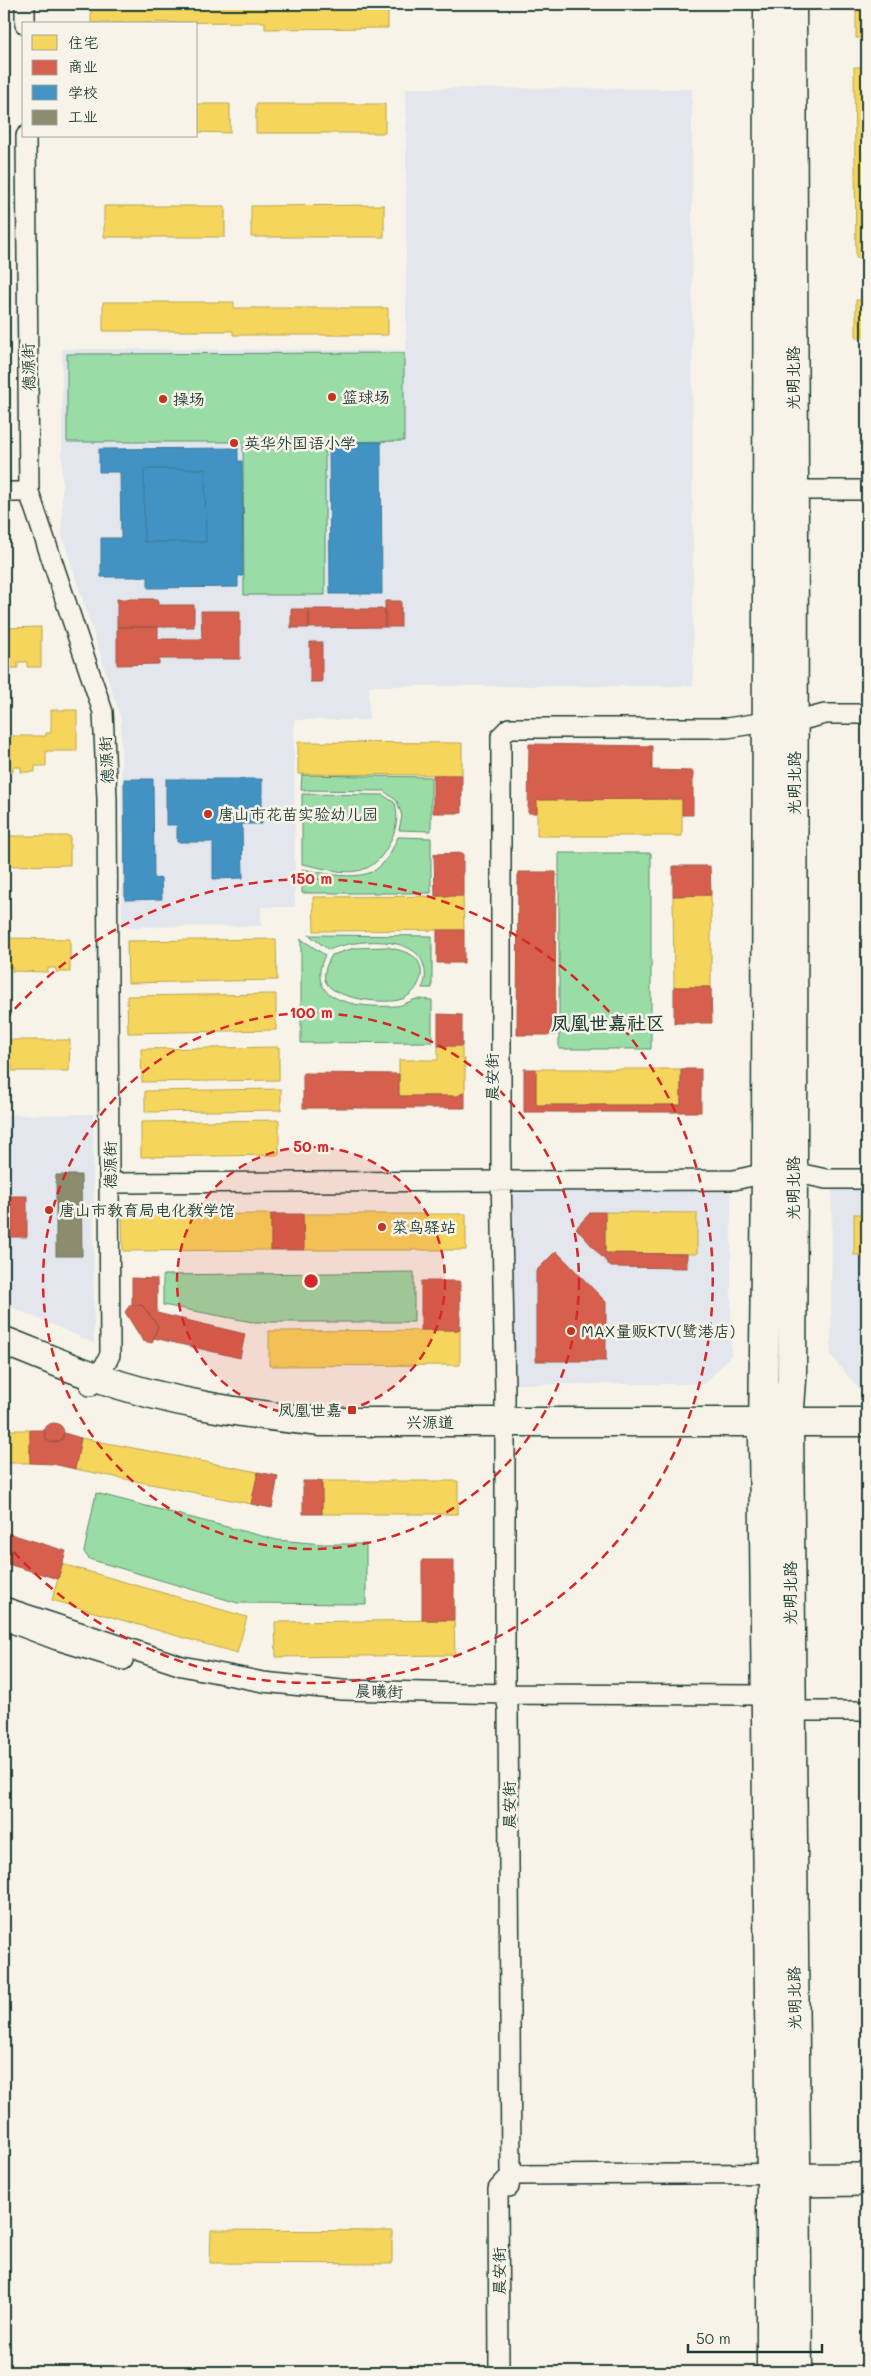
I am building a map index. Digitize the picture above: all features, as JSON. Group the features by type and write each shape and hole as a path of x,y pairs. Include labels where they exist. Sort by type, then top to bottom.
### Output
{"main road":[{"name":"光明北路","path":"768,4 766,1173 776,1430 784,2181 798,2372"},
{"name":"光明北路","path":"776,1430 792,1380 794,483 792,4"},
{"path":"766,722 794,722"},
{"name":"兴源道","path":"4,1341 92,1383"},
{"name":"兴源道","path":"4,1356 92,1383 182,1416 255,1429 333,1436 502,1427 776,1430 867,1438"},
{"name":"兴源道","path":"776,1430 867,1422"},
{"name":"光明北路","path":"771,2372 784,2181"}],"street":[{"path":"25,4 26,22"},
{"name":"德源街","path":"26,138 29,492 103,712 107,799 110,1356 92,1383"},
{"path":"794,483 867,477"},
{"path":"794,483 867,490"},
{"path":"4,492 29,492"},
{"path":"794,722 826,714 867,714"},
{"name":"晨安街","path":"509,2372 506,2184 507,1701 496,1176 501,736 506,724 727,728 766,722"},
{"path":"794,722 826,727 867,726"},
{"path":"793,1172 826,1168 867,1168"},
{"path":"793,1172 826,1179 867,1179"},
{"path":"110,1178 496,1176 734,1180 766,1173"},
{"name":"晨曦街","path":"4,1607 182,1666 263,1682 342,1690 507,1701"},
{"name":"晨曦街","path":"4,1620 57,1640 182,1678 263,1694 343,1702 778,1703 867,1699"},
{"name":"晨曦街","path":"778,1703 867,1711"},
{"path":"784,2181 867,2173"},
{"path":"506,2184 784,2181 867,2186"},
{"name":"晨安街","path":"499,2372 506,2184"}],"shaded area":[{"path":"406,88 692,89 693,686 369,686 369,720 294,720 295,907 261,907 261,926 122,927 121,720 62,535 62,349 406,350"},
{"name":"唐山市教育局电化教学馆","path":"93,1114 94,1343 4,1304 4,1115"},
{"path":"832,1172 867,1173 867,1390 860,1390 831,1356"},
{"path":"497,1175 731,1175 731,1355 705,1384 500,1384"}],"green space":[{"path":"404,353 404,441 325,442 325,595 244,595 243,442 67,442 67,354"},
{"path":"302,775 431,777 431,831 399,830 402,816 397,801 384,791 301,790"},
{"path":"302,794 383,795 395,803 397,819 395,829 381,857 372,865 352,872 302,864"},
{"path":"398,837 431,838 431,893 302,893 302,869 342,876 363,875 372,872 385,860"},
{"path":"559,853 651,853 651,1049 559,1049"},
{"path":"309,935 432,936 432,988 422,988 425,977 424,966 419,956 409,948 397,944 367,942 353,943 329,950"},
{"path":"301,939 325,955 320,971 321,984 328,993 339,999 366,1006 400,1005 415,999 432,1000 432,1042 301,1043"},
{"path":"388,947 412,955 420,966 421,978 419,983 407,997 395,1001 372,1001 348,996 329,987 325,980 325,970 332,955 354,948"},
{"path":"414,1272 414,1322 252,1322 163,1305 163,1275"},
{"path":"96,1493 277,1540 323,1544 366,1544 366,1604 238,1603 89,1559 84,1552"}],"building: 住宅":[{"path":"91,4 388,4 388,28 265,29 265,22 91,22"},
{"path":"856,5 867,5 867,38 856,38"},
{"path":"854,67 867,67 867,258 856,258"},
{"path":"198,104 230,104 230,133 198,132"},
{"path":"256,104 385,104 385,133 256,133"},
{"path":"384,205 384,237 251,237 251,206"},
{"path":"104,206 225,206 225,237 104,237"},
{"path":"856,300 867,300 867,338 856,338"},
{"path":"103,302 234,302 234,308 388,308 388,335 233,335 233,331 103,331"},
{"path":"864,544 867,544 867,577 865,577"},
{"path":"41,627 41,667 27,667 27,662 18,662 18,668 4,668 4,628"},
{"path":"51,710 77,710 77,751 46,751 46,766 35,766 35,772 21,772 21,767 13,767 13,772 4,772 4,736 46,736 46,733 51,733"},
{"path":"298,742 462,743 462,775 298,774"},
{"path":"682,799 682,836 537,836 537,800"},
{"path":"867,807 867,840 862,840 861,808"},
{"path":"4,836 70,836 70,865 4,866"},
{"path":"863,869 867,869 867,970 863,970"},
{"path":"711,895 711,987 674,987 673,896"},
{"path":"463,896 464,930 314,931 313,897"},
{"path":"4,938 70,939 70,972 56,972 56,968 48,968 48,972 12,971 12,967 4,967"},
{"path":"276,939 277,980 128,983 127,941"},
{"path":"276,994 276,1030 128,1033 127,996"},
{"path":"4,1040 70,1040 69,1071 12,1071 12,1064 4,1064"},
{"path":"438,1046 462,1046 462,1059 465,1059 465,1091 458,1096 399,1096 399,1060 438,1060"},
{"path":"279,1047 279,1080 142,1082 141,1049"},
{"path":"536,1069 681,1069 681,1105 536,1105"},
{"path":"281,1089 281,1110 145,1112 145,1091"},
{"path":"279,1120 279,1155 141,1157 141,1122"},
{"path":"605,1212 697,1213 697,1254 605,1253"},
{"path":"271,1214 271,1250 123,1251 122,1215"},
{"path":"303,1214 466,1214 466,1250 304,1250"},
{"path":"854,1214 867,1214 867,1255 854,1255"},
{"path":"460,1330 460,1365 269,1366 269,1331"},
{"path":"4,1430 30,1430 30,1463 4,1463"},
{"path":"81,1438 258,1472 251,1504 75,1469"},
{"path":"322,1481 458,1481 458,1514 322,1514"},
{"path":"62,1564 247,1617 237,1653 52,1600"},
{"path":"454,1620 455,1655 276,1657 275,1622"},
{"path":"211,2230 392,2231 392,2264 210,2263"}],"building: 商业":[{"path":"865,577 867,577 867,654 865,654"},
{"path":"117,599 158,599 158,605 194,605 194,627 117,627"},
{"path":"385,601 401,601 401,627 385,627"},
{"path":"291,609 309,609 309,628 291,628"},
{"path":"309,609 385,609 385,627 309,628"},
{"path":"201,611 240,611 240,659 159,659 159,664 117,665 117,627 158,627 158,639 202,639"},
{"path":"310,642 322,642 322,682 310,682"},
{"path":"529,744 652,746 652,770 693,771 693,815 682,815 682,799 537,800 537,813 528,813"},
{"path":"861,771 867,771 867,807 861,808"},
{"path":"433,775 462,775 462,813 433,813"},
{"path":"463,853 463,896 435,896 434,854"},
{"path":"673,866 710,866 711,895 673,896"},
{"path":"518,872 556,872 555,1035 517,1035"},
{"path":"437,930 464,930 464,963 437,963"},
{"path":"674,987 711,987 712,1023 674,1023"},
{"path":"438,1014 462,1015 462,1046 438,1046"},
{"path":"524,1069 536,1069 536,1105 681,1105 681,1069 701,1069 701,1112 524,1112"},
{"path":"303,1073 399,1074 399,1096 458,1096 465,1091 465,1108 303,1108"},
{"path":"4,1196 27,1196 27,1237 4,1237"},
{"path":"591,1212 605,1212 605,1253 687,1254 687,1268 611,1267 576,1228"},
{"path":"271,1214 303,1214 304,1250 271,1250"},
{"name":"MAX量贩KTV(鹭港店)","path":"556,1251 606,1302 606,1361 536,1361 536,1271"},
{"path":"863,1255 867,1255 867,1269 864,1269"},
{"path":"132,1278 157,1279 157,1313 245,1334 240,1358 154,1338 158,1326 142,1305 132,1305"},
{"path":"421,1281 460,1281 460,1330 421,1330"},
{"path":"130,1305 142,1305 158,1326 152,1343 143,1341 125,1312"},
{"path":"54,1423 61,1426 64,1433 61,1440 54,1443 47,1440 44,1433 47,1426"},
{"path":"30,1430 45,1430 46,1439 51,1442 60,1441 64,1433 81,1438 75,1469 53,1464 30,1463"},
{"path":"258,1472 278,1476 272,1508 251,1504"},
{"path":"303,1481 322,1481 322,1514 303,1514"},
{"path":"4,1532 66,1551 58,1579 4,1563"},
{"path":"422,1560 454,1560 454,1620 422,1620"}],"building: 学校":[{"path":"329,442 381,442 382,594 330,594"},
{"path":"238,448 238,461 242,461 243,576 238,576 238,587 148,588 148,577 101,577 101,538 121,538 120,472 99,472 99,449"},
{"path":"144,469 205,469 206,542 144,542"},
{"path":"124,779 153,779 154,879 161,878 162,899 125,900"},
{"path":"166,779 262,779 262,824 242,824 243,878 213,879 213,842 177,842 177,825 166,825"}],"building: 工业":[{"path":"56,1175 81,1175 82,1256 56,1256"}],"place":[{"name":"篮球场","path":"332,397"},
{"name":"操场","path":"163,399"},
{"name":"英华外国语小学","path":"234,443"},
{"name":"唐山市花苗实验幼儿园","path":"208,814"},
{"name":"唐山市教育局电化教学馆","path":"49,1210"},
{"name":"菜鸟驿站","path":"382,1227"},
{"name":"MAX量贩KTV(鹭港店)","path":"571,1331"},
{"name":"凤凰世嘉","path":"352,1410"}],"district":[{"name":"凤凰世嘉社区","path":"608,1023"}]}
